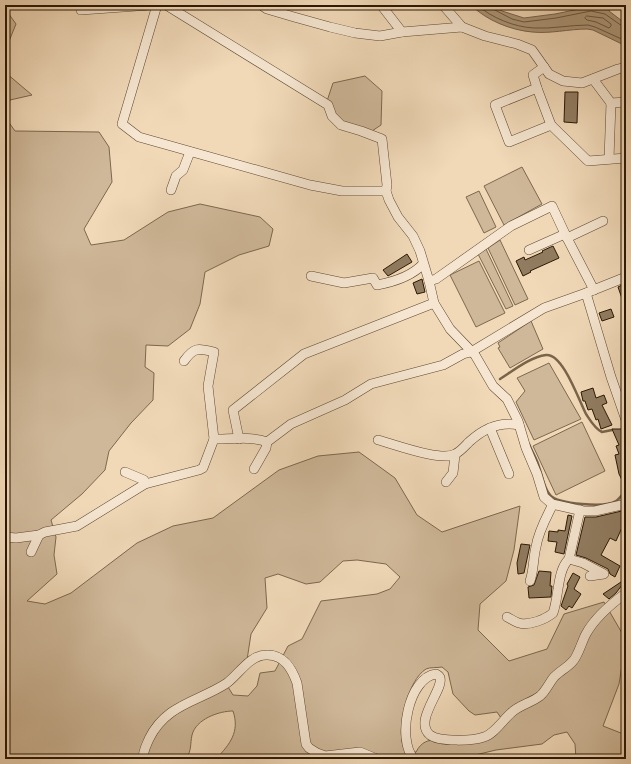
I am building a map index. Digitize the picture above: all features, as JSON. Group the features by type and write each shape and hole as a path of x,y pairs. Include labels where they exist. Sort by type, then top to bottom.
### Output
{"street":[{"path":"80,5 81,10 151,5"},
{"path":"157,5 122,124 139,137 310,185 342,191 386,191"},
{"path":"166,5 328,105 332,116 341,124 361,130 382,139 387,185 386,191 398,217 413,236 420,251 434,303 450,329 474,355 493,386 507,400 519,425 544,497 552,504 580,510 595,511 626,504"},
{"path":"261,5 267,9 355,33 380,36 402,32 462,27 485,36 517,44 532,50 549,74 562,81 582,83 618,68 626,67"},
{"path":"381,5 402,32"},
{"path":"444,5 462,27"},
{"path":"544,67 532,75 551,125 588,161 626,158"},
{"path":"593,79 611,103 609,159"},
{"path":"537,88 495,105 508,142 551,125"},
{"path":"611,103 626,102"},
{"path":"171,190 176,176 183,170 190,152"},
{"path":"429,281 436,279 511,226 552,206 590,292 611,377 626,420"},
{"path":"529,250 603,221"},
{"path":"312,276 344,283 373,278 377,285 413,272 423,264"},
{"path":"254,469 266,448 267,442 291,424 345,400 371,384 443,365 463,354 471,352 544,308 590,292 626,277"},
{"path":"238,439 233,410 304,354 434,303"},
{"path":"5,537 16,538 39,535 45,532 77,526 145,484 203,468 214,439 208,386 214,352 198,348 184,361"},
{"path":"378,440 424,453 440,456 455,455 471,440 490,428 502,424 519,425"},
{"path":"490,428 509,474"},
{"path":"214,439 262,440 267,442"},
{"path":"446,482 453,473 455,455"},
{"path":"125,472 144,480 145,484"},
{"path":"530,581 533,572 534,554 538,538 552,508 552,504"},
{"path":"508,617 519,623 524,623 540,620 553,613 561,575 569,558 580,510"},
{"path":"31,552 39,535"},
{"path":"569,558 583,562 604,574 590,576"},
{"path":"414,759 408,748 406,740 406,716 415,692 426,677 436,674 441,680 429,706 426,728 428,732 437,739 457,740 485,737 515,710 540,696 555,676 575,660 586,632 597,618 626,593"},
{"path":"143,759 143,752 157,725 179,707 224,685 252,660 259,656 266,655 276,656 283,660 290,666 294,674 297,683 306,744 309,748 325,756 360,752 377,759"}],"shaded area":[{"path":"5,5 7,5 6,10 16,24 5,51"},
{"path":"5,69 6,73 32,95 10,100 5,116"},
{"path":"365,76 382,91 381,125 372,131 339,122 326,104 333,83"},
{"path":"5,117 15,131 99,132 109,147 112,182 84,229 91,245 124,240 168,212 200,204 260,217 273,229 269,246 239,255 205,272 200,304 190,329 168,346 146,345 145,367 154,373 153,400 131,423 109,451 105,470 82,494 51,520 56,537 54,555 57,574 27,601 45,604 71,593 137,543 173,526 213,518 279,470 318,456 359,452 395,478 417,515 442,532 520,506 514,550 506,581 480,604 478,630 509,661 547,649 564,614 604,602 626,640 619,684 603,726 626,735 626,758 576,759 575,744 567,732 554,735 542,744 496,750 467,757 467,759 216,759 226,748 234,731 235,718 233,711 227,711 215,714 198,724 194,729 190,750 186,759 5,759","holes":["357,560 386,564 400,577 390,589 377,594 321,601 302,639 288,646 275,671 260,673 257,686 248,696 233,695 225,682 247,660 251,634 267,608 265,578 278,574 306,584 320,582 343,561","442,667 448,672 453,694 469,711 475,715 497,712 501,718 495,728 489,732 460,742 431,740 425,742 416,752 409,753 403,746 402,737 403,716 409,693 414,683 426,669"]},
{"path":"522,167 542,204 504,225 484,186"},
{"path":"479,191 496,227 484,233 466,197"},
{"path":"500,240 528,299 515,305 488,248"},
{"path":"486,249 513,306 506,309 478,254"},
{"path":"479,261 505,313 476,327 450,275"},
{"path":"531,321 543,349 510,368 498,348 500,347 498,343"},
{"path":"549,363 581,419 534,440 516,402 525,391 517,378"},
{"path":"582,422 605,471 556,495 533,446"}],"water":[{"path":"471,5 493,5 502,11 524,18 555,14 589,7 605,9 606,5 611,5 609,11 626,24 626,46 593,30 587,29 539,32 524,31 507,27 491,20"}],"building":[{"path":"565,92 578,92 577,123 564,122"},
{"path":"553,246 559,258 530,271 531,272 523,276 516,261 524,257 525,260"},
{"path":"407,254 412,262 388,276 383,270"},
{"path":"422,279 425,292 417,294 413,283"},
{"path":"626,283 626,307 625,307 618,287"},
{"path":"611,309 614,317 602,321 599,313"},
{"path":"593,388 596,398 604,395 607,403 602,405 612,425 601,429 598,419 596,420 592,409 588,410 585,401 583,401 581,392"},
{"path":"612,429 622,429 624,436 626,436 626,488 619,474 615,455 619,454 616,446 619,445"},
{"path":"626,510 626,521 616,541 610,538 601,555 620,566 615,577 610,574 608,569 586,558 576,555 585,517 596,517"},
{"path":"568,515 572,516 564,554 555,552 557,542 548,541 549,531 565,531"},
{"path":"521,544 530,545 524,573 518,574 517,563"},
{"path":"539,571 551,572 551,597 529,598 528,587 534,585"},
{"path":"573,573 580,577 574,589 581,594 572,608 569,606 566,610 561,606 568,586 567,584"},
{"path":"624,580 625,581 616,593 609,599 603,594"}],"waterway":[{"path":"500,379 522,364 534,358 546,355 552,356 564,369 586,414 597,429 602,432 612,430"},
{"path":"529,444 538,464 546,489 550,495 555,498 572,503 593,505 603,504 616,501 626,490"}]}
